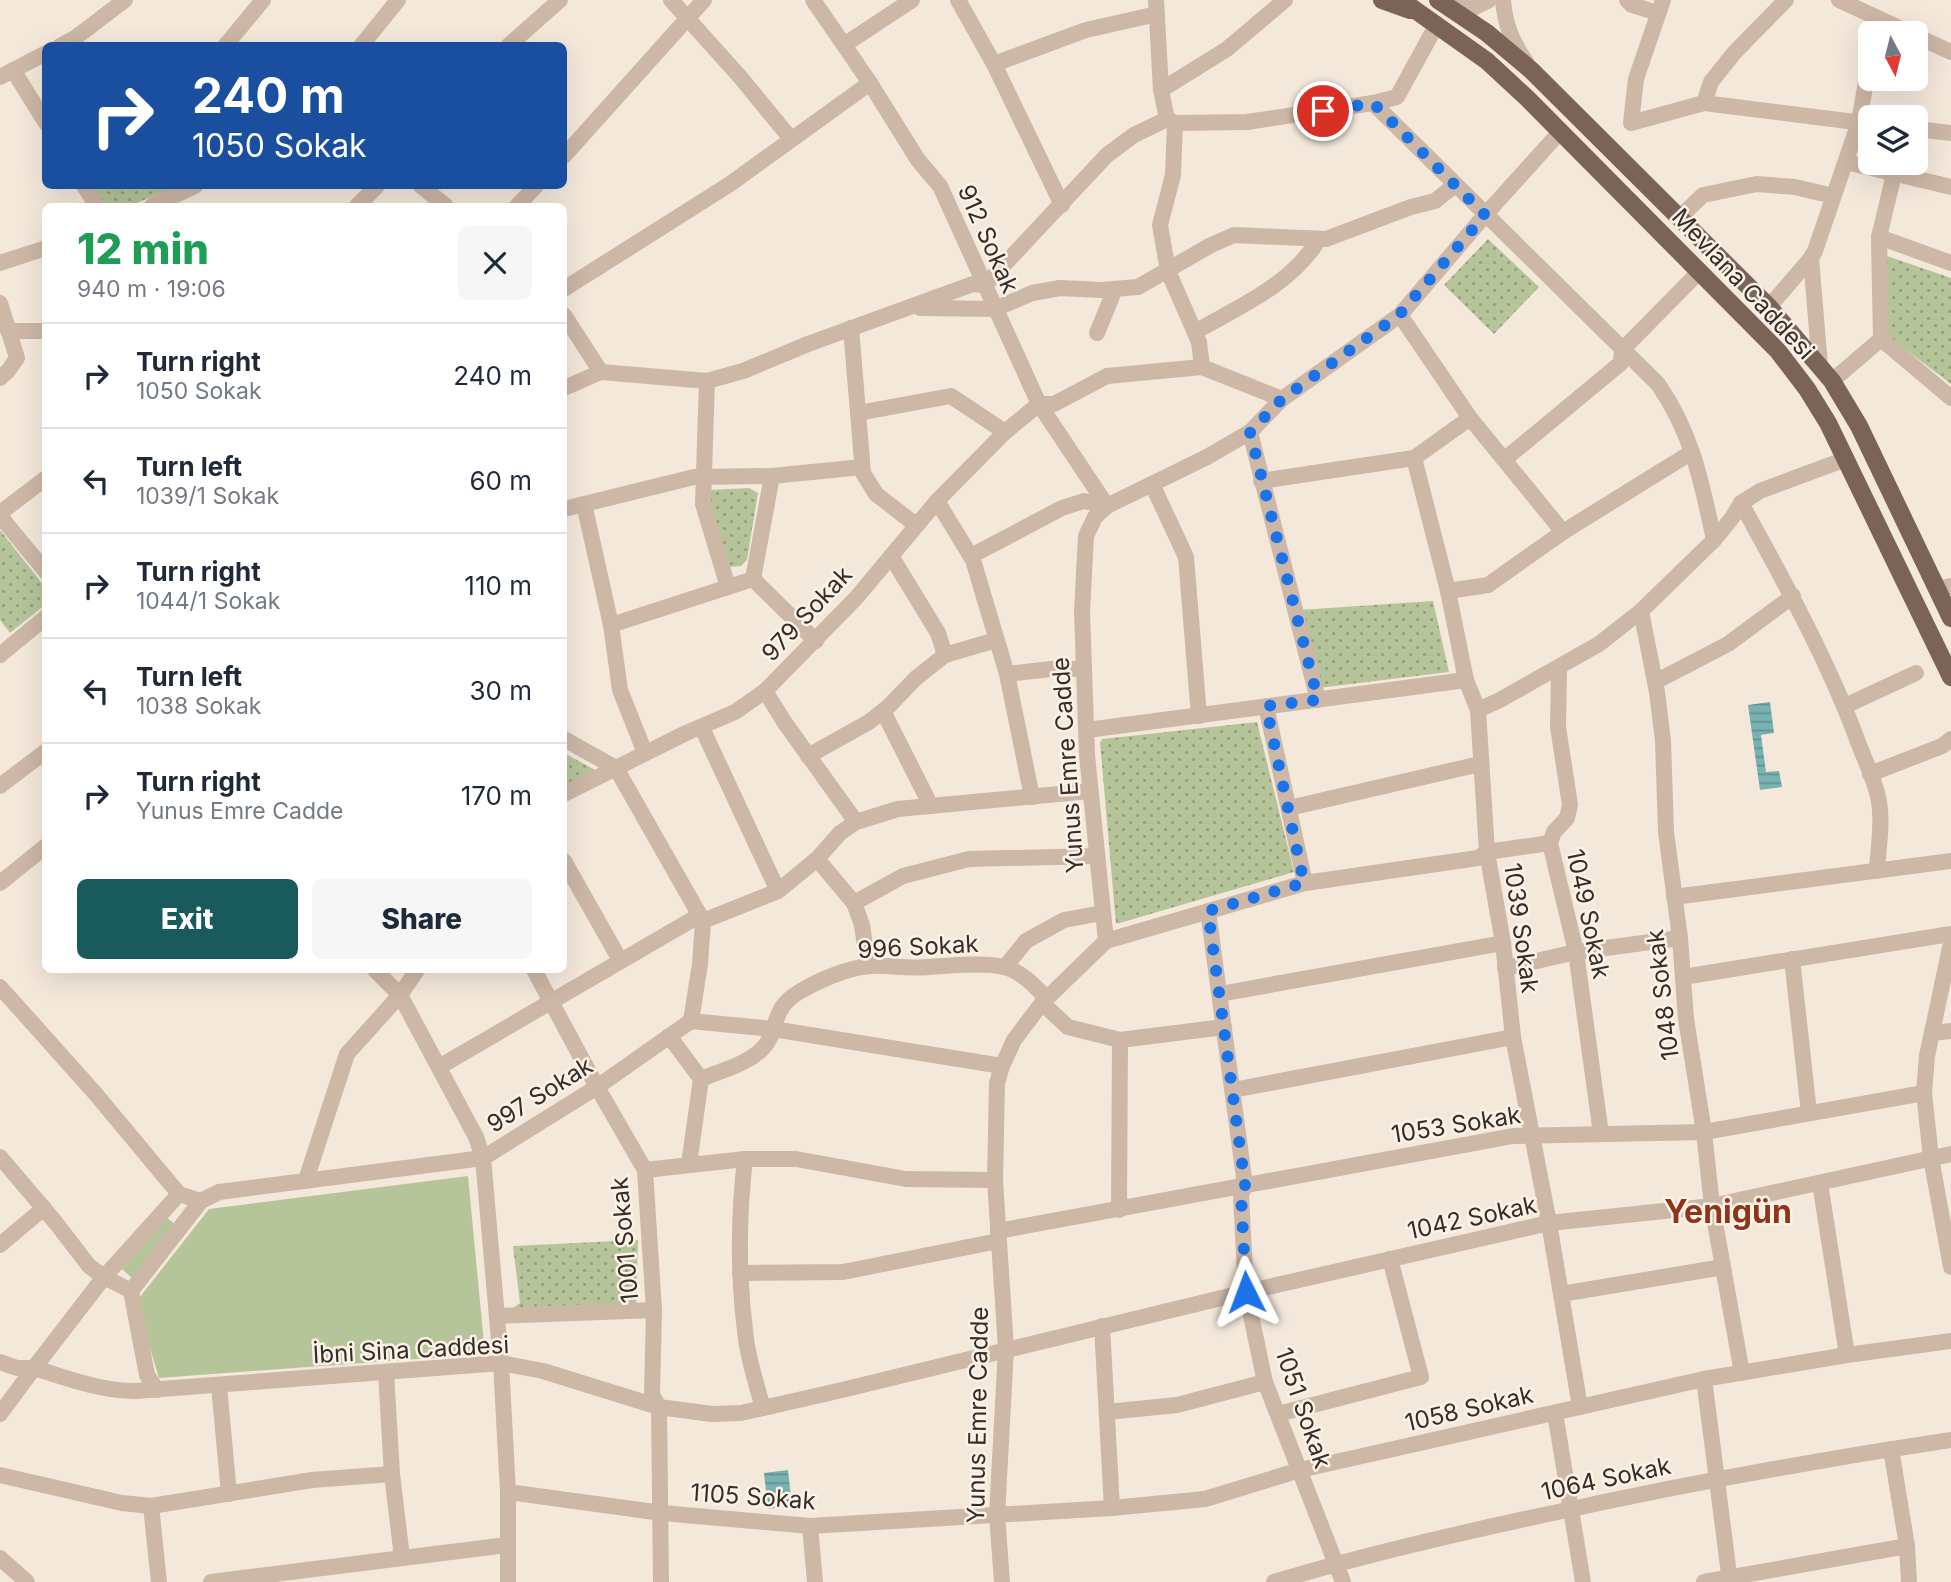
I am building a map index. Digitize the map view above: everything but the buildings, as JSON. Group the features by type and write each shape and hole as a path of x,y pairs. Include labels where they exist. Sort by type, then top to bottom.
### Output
{"main road":[{"path":"1382,0 1430,20"},
{"name":"Mevlana Caddesi","path":"1401,0 1487,61 1700,271 1777,351 1807,389 1828,423 1951,677"},
{"name":"Mevlana Caddesi","path":"1438,0 1487,33 1531,70 1769,307 1820,366 1859,426 1944,587 1951,618"}],"street":[{"path":"78,42 125,0"},
{"path":"228,42 263,0"},
{"path":"364,42 398,0"},
{"path":"513,42 560,0"},
{"path":"671,0 791,139"},
{"path":"567,153 705,0"},
{"name":"912 Sokak","path":"813,0 870,83 918,160 940,186 1038,404 1107,506"},
{"path":"844,45 912,0"},
{"path":"957,0 994,64 1062,205"},
{"path":"1161,90 1227,49 1285,0"},
{"path":"1438,0 1463,9 1471,9 1489,0"},
{"path":"1503,0 1511,40 1531,70"},
{"path":"1627,0 1632,5 1660,6 1636,79 1631,123 1704,103 1858,122"},
{"path":"1704,103 1711,82 1734,53 1786,0"},
{"path":"1839,0 1871,16"},
{"path":"994,64 1157,7 1161,90 1171,121 1173,175 1160,225 1168,271 1199,342 1202,367"},
{"path":"567,387 601,372 707,381 743,371 973,284 985,285 1089,173 1107,155 1134,135 1171,121 1247,122 1373,103 1396,97 1430,20"},
{"path":"1928,41 1951,52"},
{"path":"42,55 6,73 42,118"},
{"path":"567,287 730,184 870,83"},
{"path":"1373,103 1658,384 1686,432 1714,540"},
{"path":"1928,130 1951,133"},
{"name":"Yunus Emre Cadde","path":"1002,1582 997,1515 1006,1349 995,1180 997,1083 1014,1040 1044,1001 1106,941 1090,791 1083,669 1082,612 1086,536 1095,517 1107,506 1250,432 1282,399 1399,315 1560,132"},
{"path":"1769,307 1811,258 1846,162 1858,137"},
{"path":"1846,162 1858,165"},
{"path":"1894,175 1879,237 1881,339 1951,398"},
{"path":"1898,175 1951,187"},
{"path":"1680,217 1703,195 1757,184 1795,187 1833,196"},
{"path":"911,307 995,309 1032,293 1059,288 1138,287 1210,245 1234,235 1326,239 1411,207 1435,201 1455,185"},
{"path":"360,203 374,189"},
{"path":"425,189 442,203"},
{"path":"520,203 533,189"},
{"path":"159,203 184,193"},
{"path":"1879,237 1951,263"},
{"path":"1195,332 1249,303 1280,281 1308,257 1319,239"},
{"path":"0,263 42,249"},
{"path":"1811,258 1820,366"},
{"path":"1504,459 1621,362 1622,351 1700,271"},
{"path":"1097,333 1115,289"},
{"path":"0,303 17,358 0,378"},
{"path":"1399,315 1470,418 1563,533"},
{"path":"567,320 601,372"},
{"path":"851,328 862,467 876,494 916,525"},
{"path":"8,331 42,331"},
{"path":"1832,381 1881,339"},
{"path":"1038,404 1054,404 1107,376 1202,367 1282,399"},
{"path":"707,381 703,503 728,587"},
{"path":"858,413 951,396 1005,432"},
{"name":"979 Sokak","path":"567,793 735,712 765,691 816,641 937,500 1005,432 1038,404"},
{"path":"1261,481 1414,458 1470,418"},
{"path":"1250,432 1318,700"},
{"path":"1448,591 1488,585 1563,533 1692,452"},
{"name":"1039 Sokak","path":"1414,458 1448,591 1466,680 1478,710 1488,852 1503,943 1513,1037 1549,1223 1580,1407"},
{"path":"1478,710 1599,644 1641,611 1714,540 1741,503 1760,491 1846,459"},
{"path":"567,508 704,476 772,477 862,467"},
{"path":"753,579 772,477"},
{"path":"42,481 0,515 42,567"},
{"path":"1152,484 1186,557 1199,716"},
{"path":"937,500 971,556 994,625 1007,674 1032,797"},
{"path":"971,556 1062,508 1084,501 1107,506"},
{"path":"1741,503 1793,596 1845,706 1879,801 1877,871"},
{"path":"584,504 611,625 620,690 645,753"},
{"path":"891,556 938,633 945,655"},
{"path":"611,625 753,579"},
{"path":"753,579 816,641"},
{"path":"1655,682 1728,644 1793,596"},
{"name":"1048 Sokak","path":"1641,611 1663,741 1666,832 1686,1018 1704,1132 1712,1206 1742,1373"},
{"path":"0,654 42,620"},
{"path":"808,755 869,722 945,655 996,640"},
{"name":"1049 Sokak","path":"1559,667 1558,727 1570,805 1567,818 1554,832 1550,843 1576,953 1601,1134"},
{"path":"1007,674 1051,669 1083,669"},
{"path":"1845,706 1916,673"},
{"path":"1087,730 1466,680"},
{"path":"765,691 856,822"},
{"path":"1266,706 1304,883"},
{"path":"883,711 931,806"},
{"path":"702,728 778,891"},
{"path":"1870,774 1942,746 1951,739"},
{"path":"567,741 616,768 701,918 700,964 691,1021 773,1029 1002,1066"},
{"path":"0,786 42,754"},
{"path":"1289,808 1480,764"},
{"path":"439,1067 620,960 701,918 778,891 856,822 898,809 1090,791"},
{"path":"1106,941 1304,883 1478,858 1488,852 1550,843"},
{"path":"0,883 42,849"},
{"path":"854,903 903,876 969,859 1096,856"},
{"path":"817,859 854,903 862,925 869,966"},
{"path":"1674,897 1951,861"},
{"path":"567,866 620,960"},
{"name":"1051 Sokak","path":"1208,911 1245,1185 1241,1195 1246,1292 1265,1382 1343,1582"},
{"path":"1005,967 1026,941 1064,920 1102,913"},
{"path":"1683,977 1951,934"},
{"path":"1505,968 1576,953 1679,938"},
{"path":"1220,994 1503,943"},
{"path":"1951,943 1927,1056 1924,1093 1931,1158 1951,1262"},
{"path":"1792,959 1809,1113"},
{"name":"996 Sokak","path":"701,1079 743,1063 764,1048 784,1002 800,991 829,978 869,966 926,967 951,964 1005,967 1027,979 1068,1027 1120,1040"},
{"path":"378,973 400,995 476,1137 484,1158 501,1363 508,1492 508,1582"},
{"path":"306,1180 347,1055 400,995 415,973"},
{"name":"1001 Sokak","path":"536,973 645,1170 654,1310 652,1395 659,1407 661,1582"},
{"path":"0,987 94,1092 179,1194 201,1201 131,1291 147,1375 157,1390"},
{"path":"0,1012 11,999"},
{"name":"997 Sokak","path":"201,1201 219,1192 484,1158 597,1087 691,1021"},
{"path":"1119,1210 1120,1040 1224,1027"},
{"path":"1932,1033 1951,1031"},
{"path":"669,1036 701,1079 689,1164"},
{"path":"1233,1090 1513,1037"},
{"name":"1053 Sokak","path":"740,1273 843,1272 1119,1210 1513,1136 1704,1132 1924,1093"},
{"name":"1042 Sokak","path":"1006,1349 1549,1223 1712,1206 1951,1154"},
{"path":"0,1157 89,1266 131,1291"},
{"path":"744,1159 739,1213 740,1273 746,1341 763,1408"},
{"path":"645,1170 744,1159 796,1159 906,1179 995,1180"},
{"path":"1820,1183 1847,1355"},
{"path":"0,1414 104,1277 179,1194"},
{"path":"0,1245 44,1208"},
{"path":"1278,1414 1421,1377 1390,1259"},
{"path":"1561,1294 1723,1267"},
{"path":"497,1316 654,1310"},
{"path":"1102,1326 1112,1508"},
{"name":"1058 Sokak","path":"997,1515 1205,1499 1300,1470 1704,1379 1951,1341"},
{"name":"İbni Sina Caddesi","path":"0,1362 17,1368 34,1368 116,1391 219,1386 501,1363 543,1371 659,1407 712,1414 741,1413 1006,1349"},
{"path":"386,1373 392,1474 401,1557"},
{"path":"1704,1379 1729,1579"},
{"path":"1107,1412 1177,1405 1265,1382"},
{"path":"219,1386 229,1494"},
{"path":"1555,1413 1583,1582"},
{"name":"1064 Sokak","path":"1274,1582 1336,1563 1569,1509 1716,1479 1951,1440"},
{"path":"1892,1449 1907,1546 1909,1582"},
{"path":"0,1475 122,1503 151,1506 312,1480 392,1474"},
{"name":"1105 Sokak","path":"508,1492 662,1513 810,1526 997,1515"},
{"path":"151,1506 159,1582"},
{"path":"810,1526 815,1582"},
{"path":"211,1582 297,1576 401,1557 507,1545"},
{"path":"1704,1582 1907,1546"},
{"path":"0,1558 27,1582"}],"green space":[{"path":"95,189 169,190 136,203 104,203"},
{"path":"1488,239 1539,287 1494,334 1444,285"},
{"path":"1884,255 1951,278 1951,384 1884,333"},
{"path":"749,488 758,493 747,560 741,566 727,567 710,504 709,490"},
{"path":"0,530 42,583 42,607 10,633 0,620"},
{"path":"1433,601 1449,672 1318,688 1299,610"},
{"path":"1257,722 1294,872 1116,924 1100,742 1103,739"},
{"path":"567,755 601,773 567,790"},
{"path":"468,1176 485,1354 159,1378 136,1302 209,1209"},
{"path":"166,1217 177,1226 132,1278 122,1269"},
{"path":"638,1240 636,1307 509,1311 520,1303 513,1246"}],"water":[{"path":"1770,702 1774,733 1761,735 1766,772 1779,771 1782,787 1760,790 1748,705"},
{"path":"788,1470 792,1506 768,1509 764,1473"}],"district":[{"name":"Yenigün","path":"1728,1212"}],"route":[{"path":"1246,1292 1241,1195 1245,1185 1208,911 1304,883 1266,706 1318,700 1250,432 1282,399 1399,315 1485,215 1373,103 1323,111"}]}
